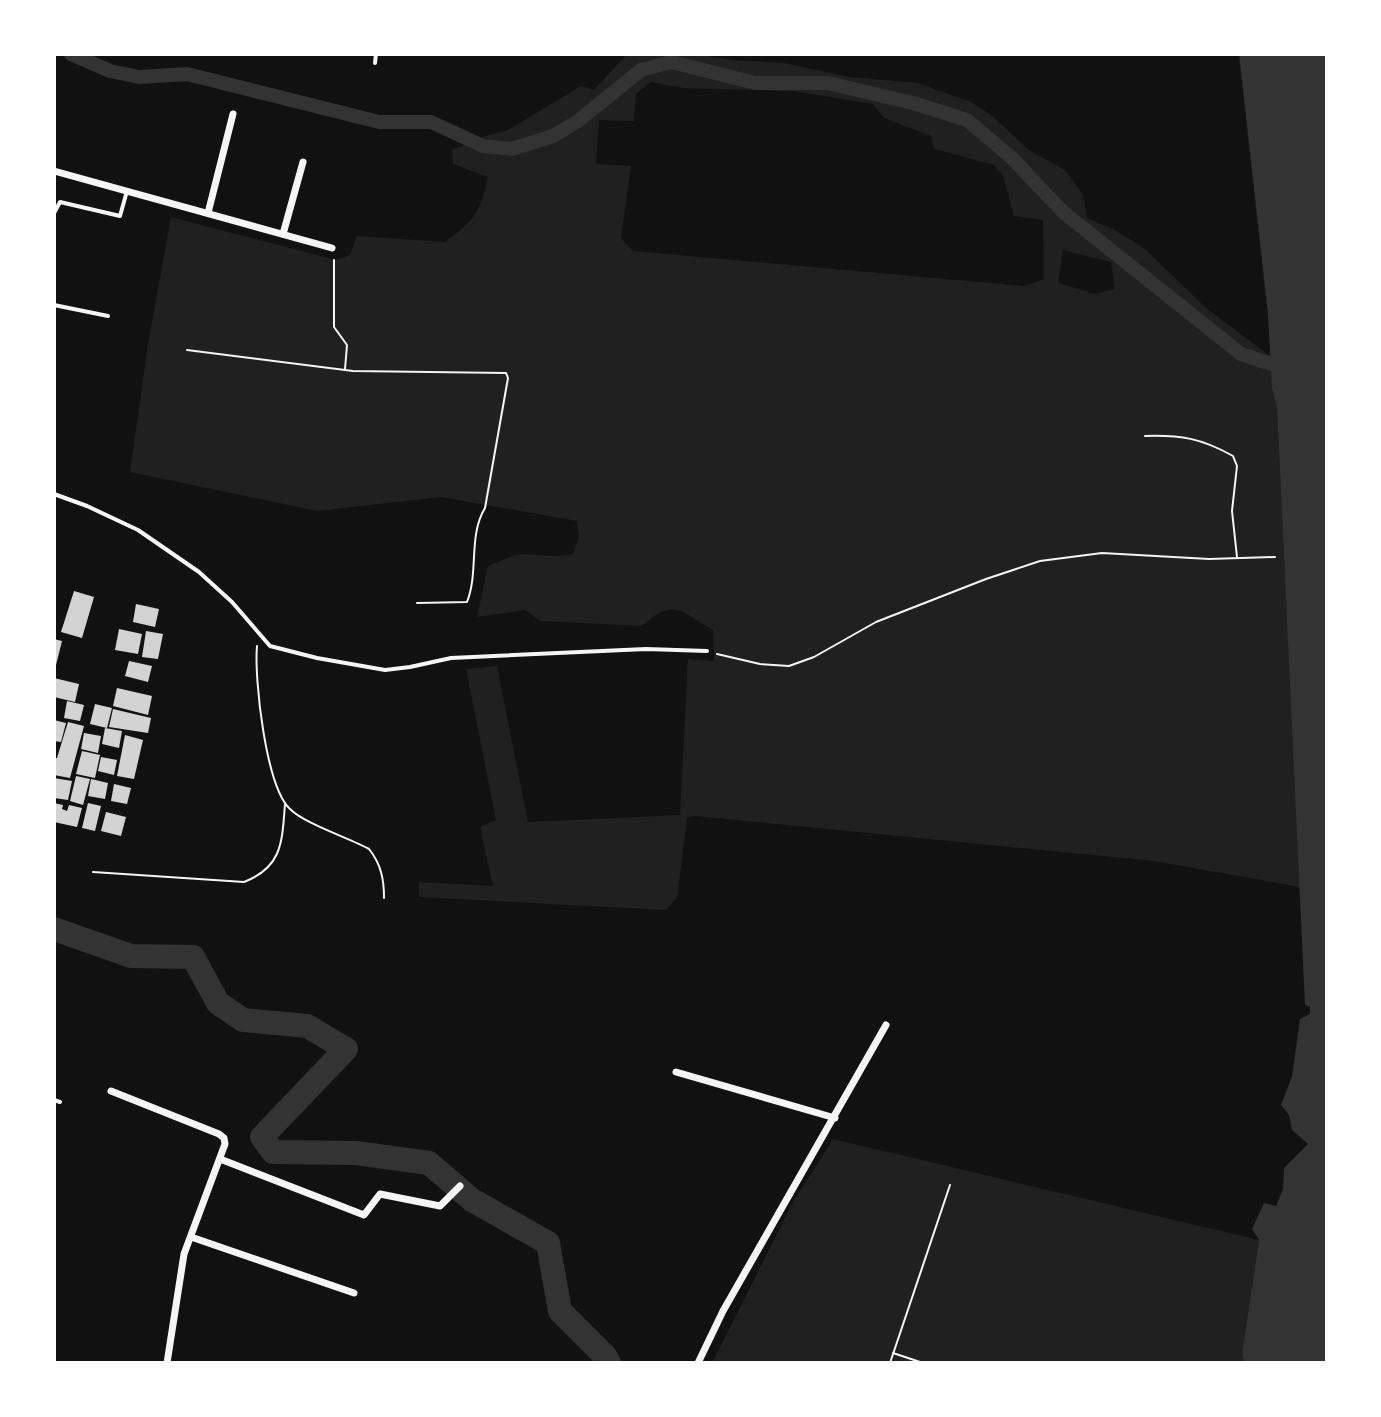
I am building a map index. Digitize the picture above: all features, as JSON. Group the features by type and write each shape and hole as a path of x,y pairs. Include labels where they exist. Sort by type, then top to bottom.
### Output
{"street":[{"path":"208,213 233,114"},
{"path":"283,234 303,162"},
{"path":"54,171 332,248"},
{"path":"698,1363 723,1311 886,1025"},
{"path":"676,1072 835,1118"},
{"path":"111,1091 224,1138 220,1159 184,1254 167,1363"},
{"path":"220,1159 360,1214 368,1212 383,1193 440,1206 460,1186"},
{"path":"191,1237 354,1293"}],"lane":[{"path":"375,63 376,54"},
{"path":"54,213 60,202 120,216 127,191"},
{"path":"54,305 108,316"},
{"path":"54,494 138,530 199,572 232,602 270,646 330,661 385,670 451,658 646,649 707,651"}],"path":[{"path":"332,248 335,264 334,327 347,345 345,371"},
{"path":"187,350 345,371 506,373 508,378 485,508 479,518 475,569 467,602 417,603"},
{"path":"1145,436 1179,435 1203,441 1233,456 1237,466 1232,511 1237,558"},
{"path":"707,651 760,664 789,666 814,657 876,622 1040,561 1102,553 1138,557 1275,557"},
{"path":"258,634 255,667 269,761 277,788 290,809 369,849 377,858 384,879 384,898"},
{"path":"93,872 244,882 262,875 276,857 283,834 285,801"},
{"path":"890,1363 950,1185"},
{"path":"893,1353 923,1363"}],"shaded area":[{"path":"627,54 697,54 731,60 784,63 849,77 918,83 971,102 991,115 1030,151 1065,170 1083,195 1087,218 1144,248 1206,308 1270,356 1272,389 1277,408 1300,887 1154,861 695,816 687,818 677,898 666,910 419,897 419,882 493,886 480,827 496,820 466,669 497,666 528,822 680,815 688,659 714,661 713,630 677,610 662,612 642,626 540,621 525,610 477,617 488,566 518,554 573,554 579,537 577,521 441,497 317,511 130,472 148,344 171,217 336,260 350,255 357,236 445,242 475,215 488,177 453,164 452,150 508,130 581,86 594,90","holes":["651,82 683,88 792,91 873,104 884,118 931,136 934,149 994,165 1003,176 1014,216 1043,220 1044,279 1025,286 633,251 621,238 631,166 596,164 599,120 634,121 636,94","1063,250 1111,262 1115,289 1095,294 1058,283"]},
{"path":"1239,54 1327,54 1327,1363 1245,1363 1242,1354 1259,1240 1252,1229 1264,1203 1276,1206 1283,1189 1284,1168 1308,1144 1292,1130 1289,1115 1281,1105 1292,1076 1300,1019 1310,1014 1310,1007 1305,1005 1277,408 1272,389 1268,315"},
{"path":"833,1139 1259,1240 1242,1354 1245,1363 712,1363 792,1204"}],"building":[{"path":"74,591 94,597 82,638 61,632"},
{"path":"136,604 159,609 155,627 133,622"},
{"path":"119,629 142,634 138,654 115,650"},
{"path":"146,631 163,634 158,659 142,657"},
{"path":"54,639 62,641 55,669 54,669"},
{"path":"129,661 152,666 148,682 125,676"},
{"path":"54,678 79,684 75,702 54,697"},
{"path":"117,688 152,696 148,715 113,706"},
{"path":"67,701 84,705 80,721 64,718"},
{"path":"95,704 112,708 107,728 90,724"},
{"path":"113,709 151,718 148,733 109,727"},
{"path":"54,720 66,723 61,742 54,741"},
{"path":"68,722 84,726 70,778 54,775 54,759 57,758"},
{"path":"105,728 122,731 119,748 102,744"},
{"path":"84,733 101,736 98,753 81,749"},
{"path":"125,735 143,740 134,779 117,776"},
{"path":"82,751 100,755 95,778 76,774"},
{"path":"101,757 117,760 114,775 98,771"},
{"path":"76,776 90,779 83,805 70,801"},
{"path":"54,778 72,781 68,800 54,798"},
{"path":"91,779 108,783 105,799 88,796"},
{"path":"114,784 131,788 127,804 111,801"},
{"path":"54,803 63,805 62,809 67,811 69,805 82,808 77,827 54,822"},
{"path":"88,803 101,806 95,831 82,828"},
{"path":"106,812 126,817 121,836 101,831"}],"waterway":[{"path":"71,54 110,71 139,77 187,74 379,122 431,122 483,146 512,149 553,136 578,121 641,70 671,62 755,83 828,83 913,103 967,120 1012,158 1063,212 1241,354 1292,371 1327,372"},
{"path":"54,929 131,956 193,957 218,1003 243,1020 307,1026 346,1049 262,1137 273,1152 356,1153 429,1163 472,1200 548,1243 560,1311 609,1363"}]}
